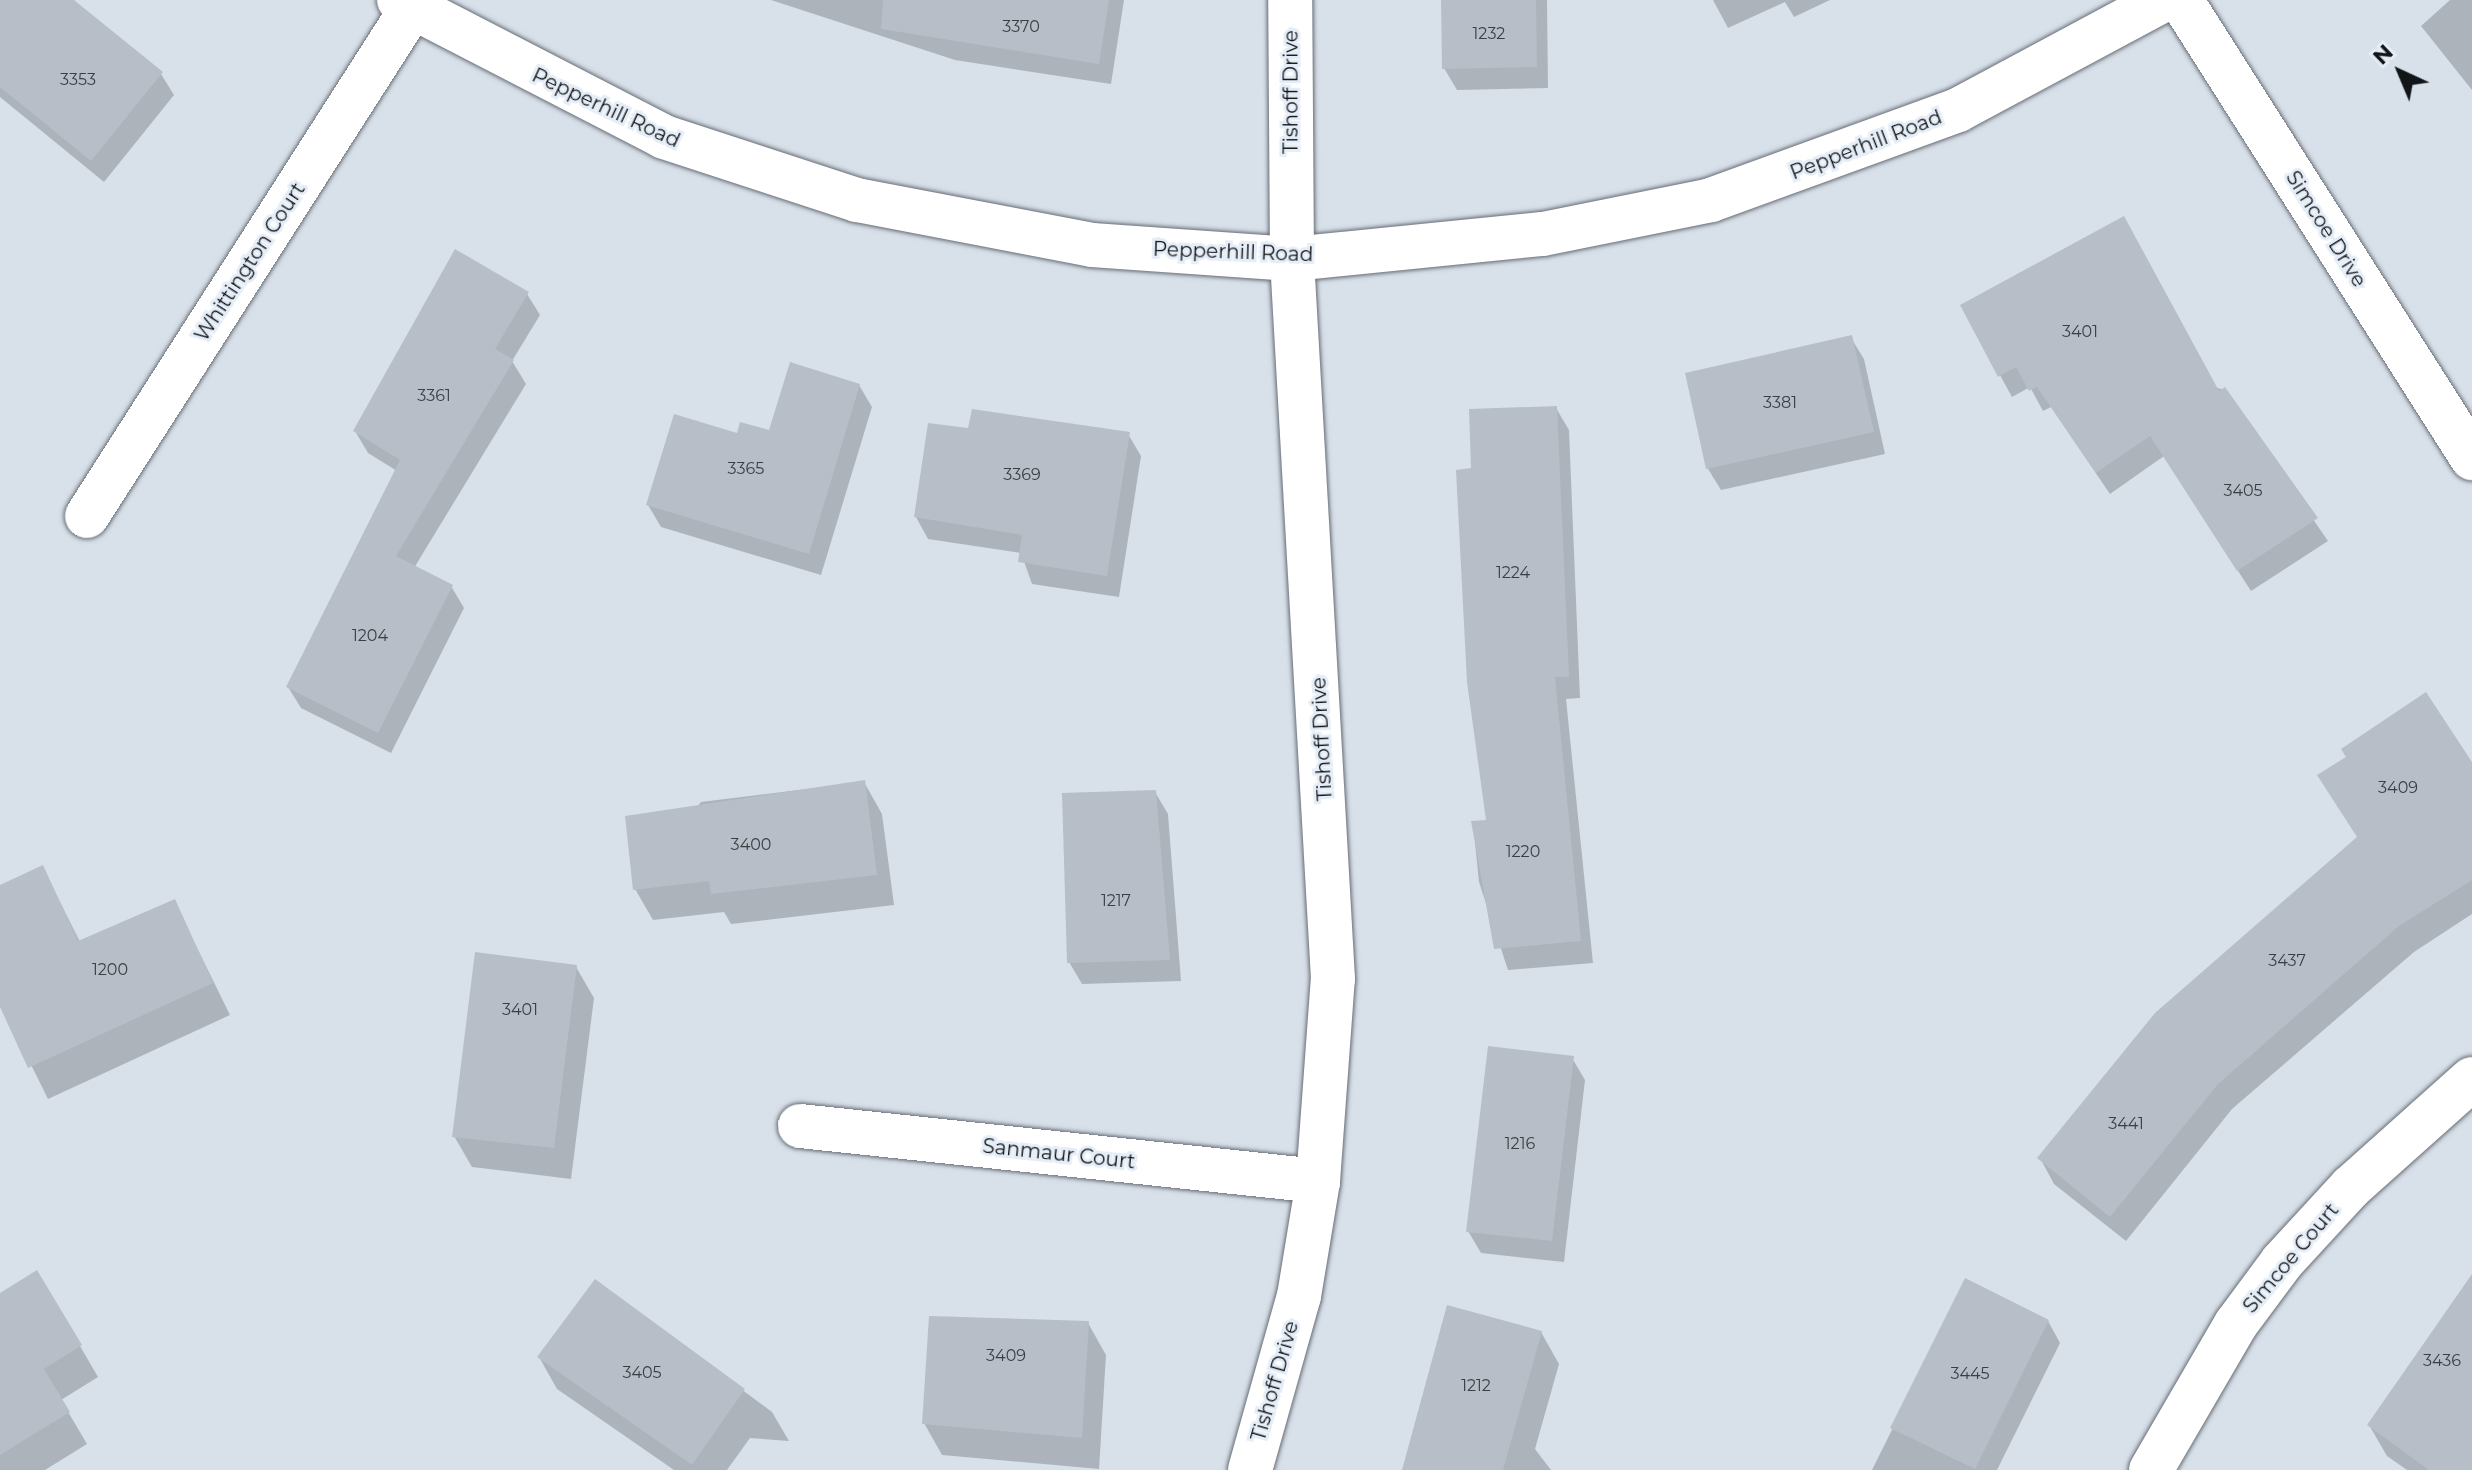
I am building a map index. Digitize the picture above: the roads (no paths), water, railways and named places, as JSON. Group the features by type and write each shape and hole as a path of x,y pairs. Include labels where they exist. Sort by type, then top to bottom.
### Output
{"street":[{"name":"Tishoff Drive","path":"1250,1470 1299,1296 1318,1181 1333,979 1292,259 1290,0"},
{"name":"Pepperhill Road","path":"405,4 664,137 857,200 1092,245 1292,259 1543,234 1711,200 1958,110 2163,0"},
{"name":"Simcoe Drive","path":"2181,0 2472,458"},
{"name":"Whittington Court","path":"87,516 405,4"},
{"name":"Simcoe Court","path":"2151,1470 2236,1324 2282,1262 2382,1157 2472,1079"},
{"name":"Sanmaur Court","path":"800,1126 1318,1181"}]}
